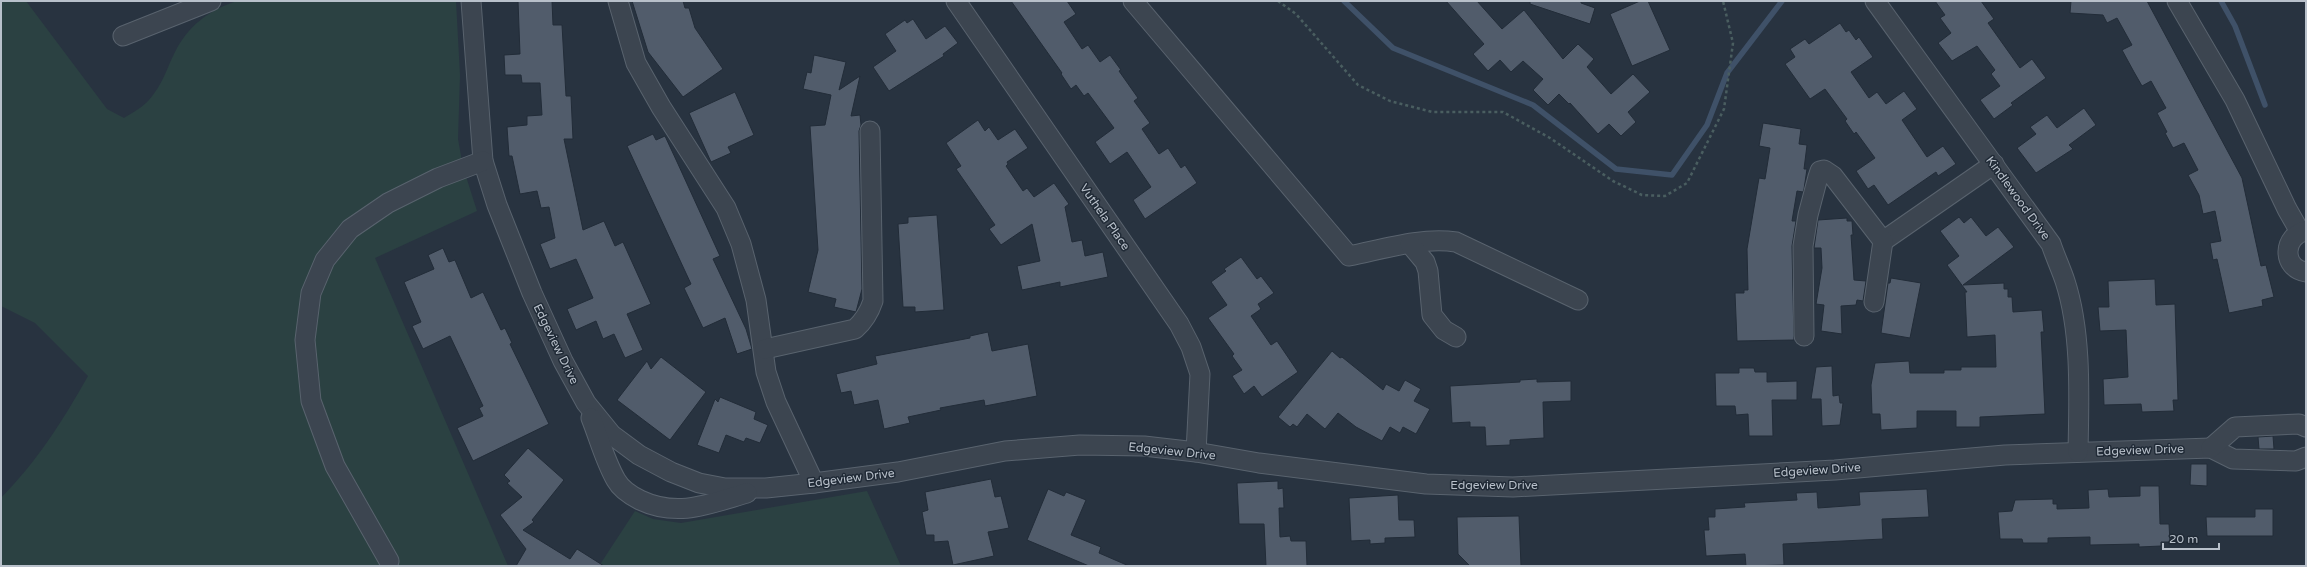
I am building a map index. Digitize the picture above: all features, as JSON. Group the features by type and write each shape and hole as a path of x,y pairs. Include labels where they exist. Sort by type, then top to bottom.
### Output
{"street":[{"path":"123,36 211,1"},
{"name":"Edgeview Drive","path":"471,1 483,161 532,293 563,360 586,403 612,435 639,455 671,472 699,483 725,488 766,488 898,472 1005,451 1080,445 1144,446 1426,484 1513,487 1835,470 2005,454 2211,448 2233,459 2296,461 2306,457"},
{"path":"618,1 636,63 661,107 726,208 741,244 756,300 766,372 776,402 814,483"},
{"name":"Vuthela Place","path":"956,1 1174,318 1192,347 1200,374 1196,452"},
{"path":"1134,1 1349,256 1410,244 1440,240 1456,242 1578,300"},
{"name":"Kindlewood Drive","path":"1875,1 2051,244 2065,282 2074,323 2079,406 2078,452"},
{"path":"2177,1 2235,100 2287,209 2303,231 2290,241 2288,256 2295,268 2306,272"},
{"path":"764,349 855,329 864,321 869,312 873,302 870,131"},
{"path":"389,561 335,466 311,401 305,340 311,293 325,260 350,229 388,203 438,178 483,161"},
{"path":"1883,241 1994,164"},
{"path":"1804,336 1803,246 1808,215 1820,171 1828,171 1833,176 1883,241 1874,302"},
{"path":"1410,244 1425,262 1428,272 1432,315 1444,330 1456,337"},
{"path":"586,403 617,482 632,496 651,505 668,509 688,509 766,488"},
{"path":"2211,448 2235,427 2292,424 2306,427"}],"path":[{"path":"1278,1 1296,14 1358,85 1390,102 1432,112 1503,112 1550,138 1613,181 1642,195 1665,196 1686,183 1704,152 1724,109 1733,43 1722,1"}],"green space":[{"path":"1,1 26,1 107,109 124,118 144,105 154,94 161,83 175,52 186,34 200,20 209,14 237,1 456,1 460,75 458,139 463,167 477,211 375,258 508,566 1,566 1,498 27,469 49,440 88,376 35,323 1,306"},
{"path":"867,491 901,566 599,566 635,511 653,519 681,523"}],"building":[{"path":"518,1 552,1 553,25 562,25 566,96 571,96 573,139 564,139 583,230 604,221 615,246 623,242 651,304 627,314 643,350 625,358 614,334 603,339 596,321 576,330 567,309 593,298 576,259 550,269 540,244 555,238 549,207 541,208 537,191 520,194 512,156 509,156 507,127 527,125 527,116 542,115 540,83 522,83 521,75 505,75 504,55 520,54"},
{"path":"632,1 683,1 685,8 689,8 695,28 723,69 683,97 648,52"},
{"path":"1011,1 1067,1 1076,14 1064,22 1082,49 1088,45 1100,62 1110,55 1138,98 1134,101 1150,123 1142,129 1159,154 1168,148 1181,168 1185,165 1197,183 1145,219 1133,200 1151,187 1127,152 1110,164 1095,142 1114,128 1088,93 1084,96 1076,85 1071,89 1061,74 1062,73"},
{"path":"1446,1 1477,1 1502,29 1524,10 1563,59 1578,44 1594,59 1587,67 1611,94 1633,74 1650,92 1628,112 1636,122 1621,136 1609,124 1598,134 1570,103 1569,104 1559,94 1548,105 1533,90 1543,79 1523,61 1511,72 1500,60 1488,71 1473,54 1484,44"},
{"path":"1530,1 1581,1 1581,3 1595,8 1590,24 1530,4"},
{"path":"1640,1 1648,1 1670,50 1632,66 1610,14"},
{"path":"1935,1 1981,1 1994,19 1988,23 2020,68 2032,59 2046,78 2011,103 2013,105 1994,119 1980,100 2000,86 1991,74 1995,70 1977,46 1952,61 1938,43 1951,33 1940,18 1945,15"},
{"path":"2071,1 2147,1 2242,178 2261,266 2266,265 2274,297 2262,300 2263,306 2229,313 2217,259 2213,260 2210,243 2221,241 2215,211 2203,214 2199,195 2188,175 2198,170 2184,143 2173,148 2165,133 2167,132 2157,113 2166,108 2151,81 2142,86 2122,50 2132,45 2117,18 2107,23 2103,15 2070,13"},
{"path":"913,19 926,39 945,26 958,43 943,54 944,56 889,91 873,67 896,51 885,34 905,20 907,23"},
{"path":"1840,23 1846,32 1849,30 1856,40 1859,37 1873,57 1851,72 1869,98 1877,92 1886,104 1904,91 1917,109 1902,120 1927,157 1943,146 1956,164 1938,176 1936,172 1888,205 1874,185 1868,189 1856,171 1875,158 1856,132 1854,134 1845,121 1847,119 1825,89 1810,99 1785,64 1795,57 1790,49 1805,39 1809,44"},
{"path":"814,55 846,62 839,90 860,76 851,116 860,115 861,125 859,131 862,289 856,312 834,307 836,299 808,292 818,250 810,126 825,125 831,95 803,89 807,72 811,73"},
{"path":"735,92 754,135 728,147 731,153 711,162 689,113"},
{"path":"2084,108 2096,125 2069,145 2073,149 2036,173 2017,148 2036,134 2030,127 2047,115 2057,128"},
{"path":"978,120 985,131 989,127 998,140 1015,129 1028,148 1007,162 1008,164 1006,166 1023,191 1027,188 1034,197 1054,183 1069,204 1065,207 1072,242 1082,240 1085,256 1103,252 1108,277 1060,287 1060,282 1022,290 1017,266 1040,261 1032,224 1001,245 989,229 995,225 956,169 961,166 946,143"},
{"path":"1763,123 1801,129 1799,144 1807,145 1804,169 1807,169 1804,189 1803,192 1797,191 1792,221 1796,221 1792,246 1794,340 1737,341 1735,293 1744,293 1744,290 1748,290 1747,249 1759,178 1765,179 1770,148 1759,146"},
{"path":"653,134 656,140 665,136 678,164 720,256 713,259 746,329 752,349 737,354 725,318 703,328 684,288 691,284 627,146"},
{"path":"937,215 944,310 915,312 915,307 903,307 898,224 908,223 908,217"},
{"path":"1959,217 1964,223 1971,217 1986,236 1998,227 2014,247 1963,285 2004,283 2004,289 2008,289 2008,297 2012,297 2013,312 2042,310 2044,332 2041,332 2045,414 1980,417 1980,427 1956,427 1956,411 1917,411 1917,428 1881,430 1880,414 1872,414 1871,385 1875,363 1909,361 1910,373 1944,373 1944,370 1961,370 1961,367 1996,367 1995,335 1967,337 1965,292 1967,292 1947,265 1959,256 1940,231"},
{"path":"1847,218 1847,221 1852,221 1853,235 1851,235 1854,280 1866,281 1863,301 1857,300 1856,305 1841,306 1842,334 1821,331 1824,305 1816,304 1822,268 1821,248 1814,248 1818,220"},
{"path":"443,248 449,262 455,260 471,298 483,292 501,330 505,328 512,343 510,344 549,424 473,461 457,428 483,416 479,408 483,406 450,336 423,349 412,326 421,322 404,282 434,269 428,255"},
{"path":"1241,257 1257,279 1261,276 1274,293 1258,304 1261,309 1251,316 1271,345 1277,341 1298,372 1262,397 1254,386 1244,394 1232,376 1242,370 1232,356 1234,354 1208,318 1227,305 1211,282 1226,271 1224,269"},
{"path":"1891,278 1921,283 1910,338 1881,333 1888,283 1890,283"},
{"path":"2155,279 2156,305 2175,304 2178,400 2173,400 2174,411 2142,412 2141,404 2104,405 2103,379 2128,377 2126,330 2100,331 2098,307 2109,307 2108,281"},
{"path":"988,332 992,351 1028,344 1037,396 985,406 984,400 940,408 941,410 908,417 910,423 884,429 878,400 854,405 851,391 841,393 836,374 877,364 875,356 970,338 970,336"},
{"path":"1332,351 1340,358 1342,357 1383,390 1386,384 1399,391 1405,380 1421,389 1414,401 1430,409 1416,434 1403,427 1400,433 1390,427 1382,441 1356,427 1338,413 1325,429 1307,414 1297,427 1293,424 1290,427 1278,417"},
{"path":"661,357 706,392 670,440 617,400 647,361 651,369"},
{"path":"1832,366 1833,396 1839,395 1840,403 1843,403 1840,425 1822,426 1821,399 1811,399 1816,367"},
{"path":"1739,368 1754,368 1755,372 1767,372 1767,382 1797,381 1797,400 1772,400 1773,436 1749,436 1748,414 1736,415 1735,406 1716,406 1715,373 1739,373"},
{"path":"1537,379 1537,382 1571,381 1571,401 1543,402 1544,438 1510,440 1510,445 1486,446 1485,427 1470,427 1470,422 1452,423 1450,386 1520,382 1520,380"},
{"path":"720,397 756,412 754,419 768,425 760,443 746,438 744,442 726,435 719,453 697,445 715,399 718,402"},
{"path":"2273,436 2274,449 2259,449 2258,437"},
{"path":"528,448 564,480 532,520 534,522 523,530 570,559 577,549 604,566 516,566 526,549 500,515 522,497 507,483 510,481 504,475"},
{"path":"2191,464 2207,464 2207,486 2190,485"},
{"path":"991,479 995,497 1001,496 1009,528 988,532 994,556 953,565 948,541 934,542 934,535 926,535 922,512 928,510 925,492"},
{"path":"1278,481 1278,489 1283,488 1284,508 1279,508 1280,537 1290,536 1291,541 1306,541 1307,566 1266,566 1264,524 1239,524 1237,483"},
{"path":"2140,486 2159,486 2160,524 2169,524 2170,542 2161,542 2161,546 2139,547 2139,544 2090,545 2090,537 2048,538 2048,543 2023,543 2022,539 2000,539 1998,512 2012,511 2015,500 2053,499 2053,504 2057,504 2057,509 2089,508 2088,490 2108,489 2109,497 2140,496"},
{"path":"1048,489 1064,496 1066,492 1086,500 1071,535 1101,547 1099,553 1129,566 1089,566 1027,540"},
{"path":"1927,489 1929,517 1882,519 1883,539 1783,544 1784,565 1746,566 1745,554 1706,556 1704,530 1709,530 1708,517 1715,517 1715,509 1745,507 1744,503 1797,500 1796,493 1817,492 1818,508 1860,505 1859,492"},
{"path":"1398,495 1399,520 1414,520 1415,537 1385,538 1385,543 1370,544 1370,540 1351,541 1349,498"},
{"path":"2255,509 2273,509 2273,536 2207,536 2206,517 2255,517"},
{"path":"1519,516 1521,566 1470,566 1458,554 1457,517"}],"waterway":[{"path":"1344,1 1393,48 1533,105 1616,169 1672,175 1707,125 1727,73 1782,1"},
{"path":"2221,1 2235,26 2265,105"}]}
